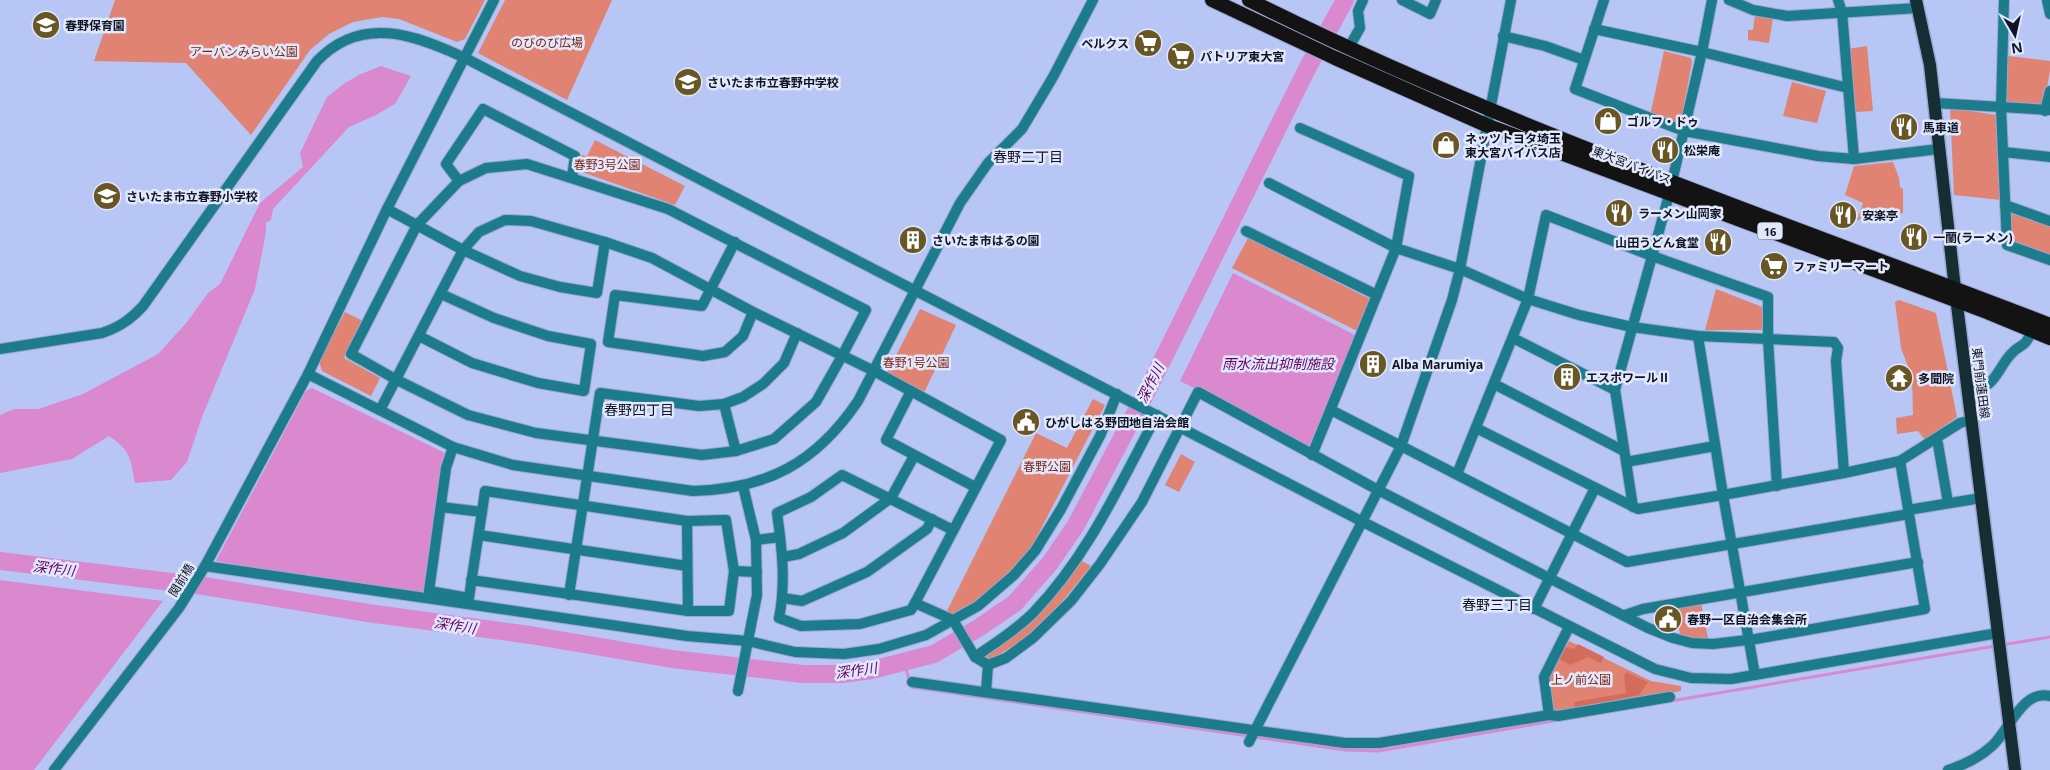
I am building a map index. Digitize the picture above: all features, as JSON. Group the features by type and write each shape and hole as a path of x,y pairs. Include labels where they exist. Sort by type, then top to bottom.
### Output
{"highway":[{"name":"東大宮バイパス","path":"1212,0 1489,110 1671,188"},
{"name":"東大宮バイパス","path":"1249,0 1309,38"},
{"name":"東大宮バイパス","path":"1341,51 1486,125 1671,188 1956,295 2050,325"},
{"name":"東大宮バイパス","path":"1956,295 2050,338"}],"main road":[{"name":"東門前蓮田線","path":"1917,4 1930,65 1935,102 1956,295 2015,770"}],"street":[{"name":"関前橋","path":"54,770 179,608 204,566 308,374 387,209 494,0"},
{"path":"308,374 453,447 513,465 693,491 743,486 780,472 799,462 828,439 858,402 960,203 988,163 1022,129 1053,76 1093,0"},
{"path":"1341,51 1360,28 1358,11 1363,0"},
{"path":"1402,0 1430,14 1436,0"},
{"path":"1249,742 1401,446 1452,300 1460,269 1511,0"},
{"path":"1604,0 1575,89 1684,131 1818,156 1854,160 1939,149"},
{"path":"1633,507 1615,390 1671,188 1712,0"},
{"path":"1729,0 1754,10 1788,16 1917,4"},
{"path":"1838,0 1842,12 1854,160"},
{"path":"2004,0 2001,108 2008,244 2050,260"},
{"path":"2047,0 2050,14"},
{"path":"1594,29 1702,52 1848,88"},
{"path":"0,349 102,333 134,317 184,250 305,77 327,51 340,42 369,34 385,32 414,37 465,58 1363,522 1655,669 1672,674 1709,679 1755,675 1998,633"},
{"path":"1503,36 1545,46 1584,60"},
{"path":"1935,102 2048,110 2050,91"},
{"path":"459,181 446,164 483,109 575,156 572,177"},
{"path":"1300,128 1409,176 1396,248 1312,455"},
{"path":"2002,152 2050,156"},
{"path":"527,164 572,177 668,209 866,310 816,402 774,439 736,451 702,455 592,441 536,433 468,415 397,380 351,354 417,225 459,181 486,168 527,164"},
{"path":"1269,183 1396,248 1460,269 1528,299 1579,315 1632,327 1698,336 1834,342 1838,348 1836,361 1844,473"},
{"path":"2005,206 2050,221"},
{"path":"387,209 463,250 520,276 560,287 597,292 605,242"},
{"path":"1457,474 1528,299 1546,215 1652,256 1768,297 1768,339 1777,486"},
{"path":"380,410 442,294 463,250 479,232 505,220 531,221 605,242 652,258 753,312 874,371 1001,440 911,610 860,624 801,626 779,618 783,598 783,557 777,513 811,497 842,475 953,530"},
{"path":"1246,232 1377,295"},
{"path":"735,242 702,306 615,295 608,342 703,356 725,352 743,336 753,312"},
{"path":"419,336 472,363 538,383 584,391 591,344 548,336 494,318 442,294"},
{"path":"1968,392 1982,388 1996,378 2012,353 2026,343 2032,330"},
{"path":"570,595 600,393 699,406 724,404 743,397 764,384 784,363 797,334"},
{"path":"1698,336 1723,495 1755,675"},
{"path":"1513,338 1615,390"},
{"path":"1494,384 1624,451"},
{"path":"912,391 886,440 975,487"},
{"path":"988,666 1006,658 1033,638 1070,601 1100,564 1142,502 1198,392 1312,455 1550,579 1625,616 1665,634 1692,643 1713,644 1749,640 1925,609 1900,461"},
{"path":"204,566 687,636 748,640 795,652 844,654 879,649 926,635 978,606 1014,575 1035,551 1074,485 1120,396"},
{"path":"724,404 736,451"},
{"path":"1331,410 1627,562 1981,498"},
{"path":"975,657 1032,614 1062,581 1085,548 1155,414"},
{"path":"1476,428 1638,509 1777,486 1900,461 1960,423 1972,420"},
{"path":"1936,439 1948,503"},
{"path":"1626,462 1715,446"},
{"path":"453,447 446,468 429,591 469,598 471,580 479,536 485,491 687,520 726,520 734,571 730,611 688,611 471,580"},
{"path":"783,557 799,554 843,533 891,498 914,456"},
{"path":"738,691 757,596 756,540 743,486"},
{"path":"1534,609 1573,535 1595,488"},
{"path":"441,507 482,512"},
{"path":"783,598 802,601 867,572 927,529 932,519"},
{"path":"687,520 688,611"},
{"path":"479,536 688,566"},
{"path":"756,540 780,537"},
{"path":"1625,616 1643,609 1918,562"},
{"path":"734,571 757,572"},
{"path":"915,603 953,620 975,657 988,666"},
{"path":"1549,715 1544,677 1570,627"},
{"path":"986,692 988,666"},
{"path":"912,682 1345,743 1372,743 1549,715 1558,716 1670,697"},
{"path":"1948,770 1968,763 1980,756 2003,735 2018,710 2032,698 2044,694 2050,696"}],"green space":[{"name":"アーバンみらい公園","path":"115,0 485,0 465,39 457,42 399,19 382,17 353,22 329,34 310,50 251,135 186,63 94,61"},
{"name":"のびのび広場","path":"505,0 612,0 567,100 478,53"},
{"path":"1755,15 1773,18 1769,43 1748,40 1748,30 1753,30"},
{"path":"1867,46 1873,111 1855,112 1848,49"},
{"path":"1664,51 1691,58 1692,62 1680,126 1650,116"},
{"path":"2008,56 2050,61 2044,105 2006,104"},
{"path":"1792,82 1826,91 1817,123 1783,116"},
{"path":"1950,108 1997,115 2001,200 1954,195"},
{"name":"春野3号公園","path":"595,140 685,186 675,205 579,171 582,155 587,156"},
{"path":"1893,162 1900,187 1903,189 1903,213 1857,220 1863,203 1845,195 1854,166"},
{"path":"2013,211 2050,223 2050,255 2011,240 2010,213"},
{"path":"1248,238 1370,299 1357,331 1232,268"},
{"path":"1716,289 1765,308 1766,330 1705,330"},
{"path":"1899,300 1936,313 1957,417 1925,440 1918,431 1897,434 1896,418 1913,415 1912,377 1901,348 1895,302"},
{"name":"春野1号公園","path":"920,309 956,325 924,393 887,373"},
{"path":"345,312 363,321 344,358 380,378 371,396 322,371 319,361"},
{"name":"春野公園","path":"1093,399 1105,405 1030,550 1000,583 977,601 952,615 946,613 1036,433 1067,448"},
{"path":"1181,454 1195,462 1179,492 1165,485"},
{"path":"1082,561 1091,566 1052,614 1027,637 989,661 982,657 1065,582"},
{"path":"1701,603 1708,638 1693,638 1680,634 1675,608"},
{"name":"上ノ前公園","path":"1569,641 1651,681 1681,686 1681,691 1558,712 1554,709 1549,679"}],"shaded area":[{"path":"1578,644 1604,657 1601,663 1588,657 1570,665 1558,658 1565,647 1574,649"},
{"path":"1626,672 1648,682 1639,695 1575,708 1574,702 1626,693 1624,675"}],"water":[{"path":"381,66 411,76 395,104 349,127 273,209 271,220 266,223 255,289 202,417 187,462 171,480 135,483 126,451 109,436 72,459 0,473 0,415 14,409 38,409 83,394 158,354 187,322 208,293 220,284 260,203 303,167 300,153 327,97 345,83"},
{"name":"雨水流出抑制施設","path":"1233,273 1357,336 1309,446 1180,381"},
{"path":"312,388 445,453 424,593 216,561 306,391"},
{"path":"0,580 163,601 34,770 0,770"}],"waterway":[{"name":"深作川","path":"0,561 204,586 368,613 530,635 672,659 803,674 841,674 872,670 934,654 980,627 1015,603 1050,563 1076,525 1149,387 1308,67 1345,0"},
{"path":"2001,645 2050,637"},
{"path":"1671,701 1995,646"},
{"path":"904,661 911,687 1345,750 1378,751 1559,720"}],"place":[{"name":"春野保育園","path":"46,25"},
{"name":"ベルクス","path":"1148,43"},
{"name":"パトリア東大宮","path":"1181,56"},
{"name":"さいたま市立春野中学校","path":"688,82"},
{"name":"ゴルフ・ドゥ","path":"1608,121"},
{"name":"馬車道","path":"1904,127"},
{"name":"ネッツトヨタ埼玉 東大宮バイパス店","path":"1446,145"},
{"name":"松栄庵","path":"1665,150"},
{"name":"さいたま市立春野小学校","path":"107,196"},
{"name":"ラーメン山岡家","path":"1619,213"},
{"name":"安楽亭","path":"1843,215"},
{"name":"一蘭(ラーメン)","path":"1914,237"},
{"name":"さいたま市はるの園","path":"913,240"},
{"name":"山田うどん食堂","path":"1718,242"},
{"name":"ファミリーマート","path":"1774,266"},
{"name":"Alba Marumiya","path":"1373,364"},
{"name":"エスポワールⅡ","path":"1567,377"},
{"name":"多聞院","path":"1899,378"},
{"name":"ひがしはる野団地自治会館","path":"1026,422"},
{"name":"春野一区自治会集会所","path":"1668,619"}],"district":[{"name":"春野二丁目","path":"1028,156"},
{"name":"春野四丁目","path":"639,409"},
{"name":"春野三丁目","path":"1497,604"}]}
